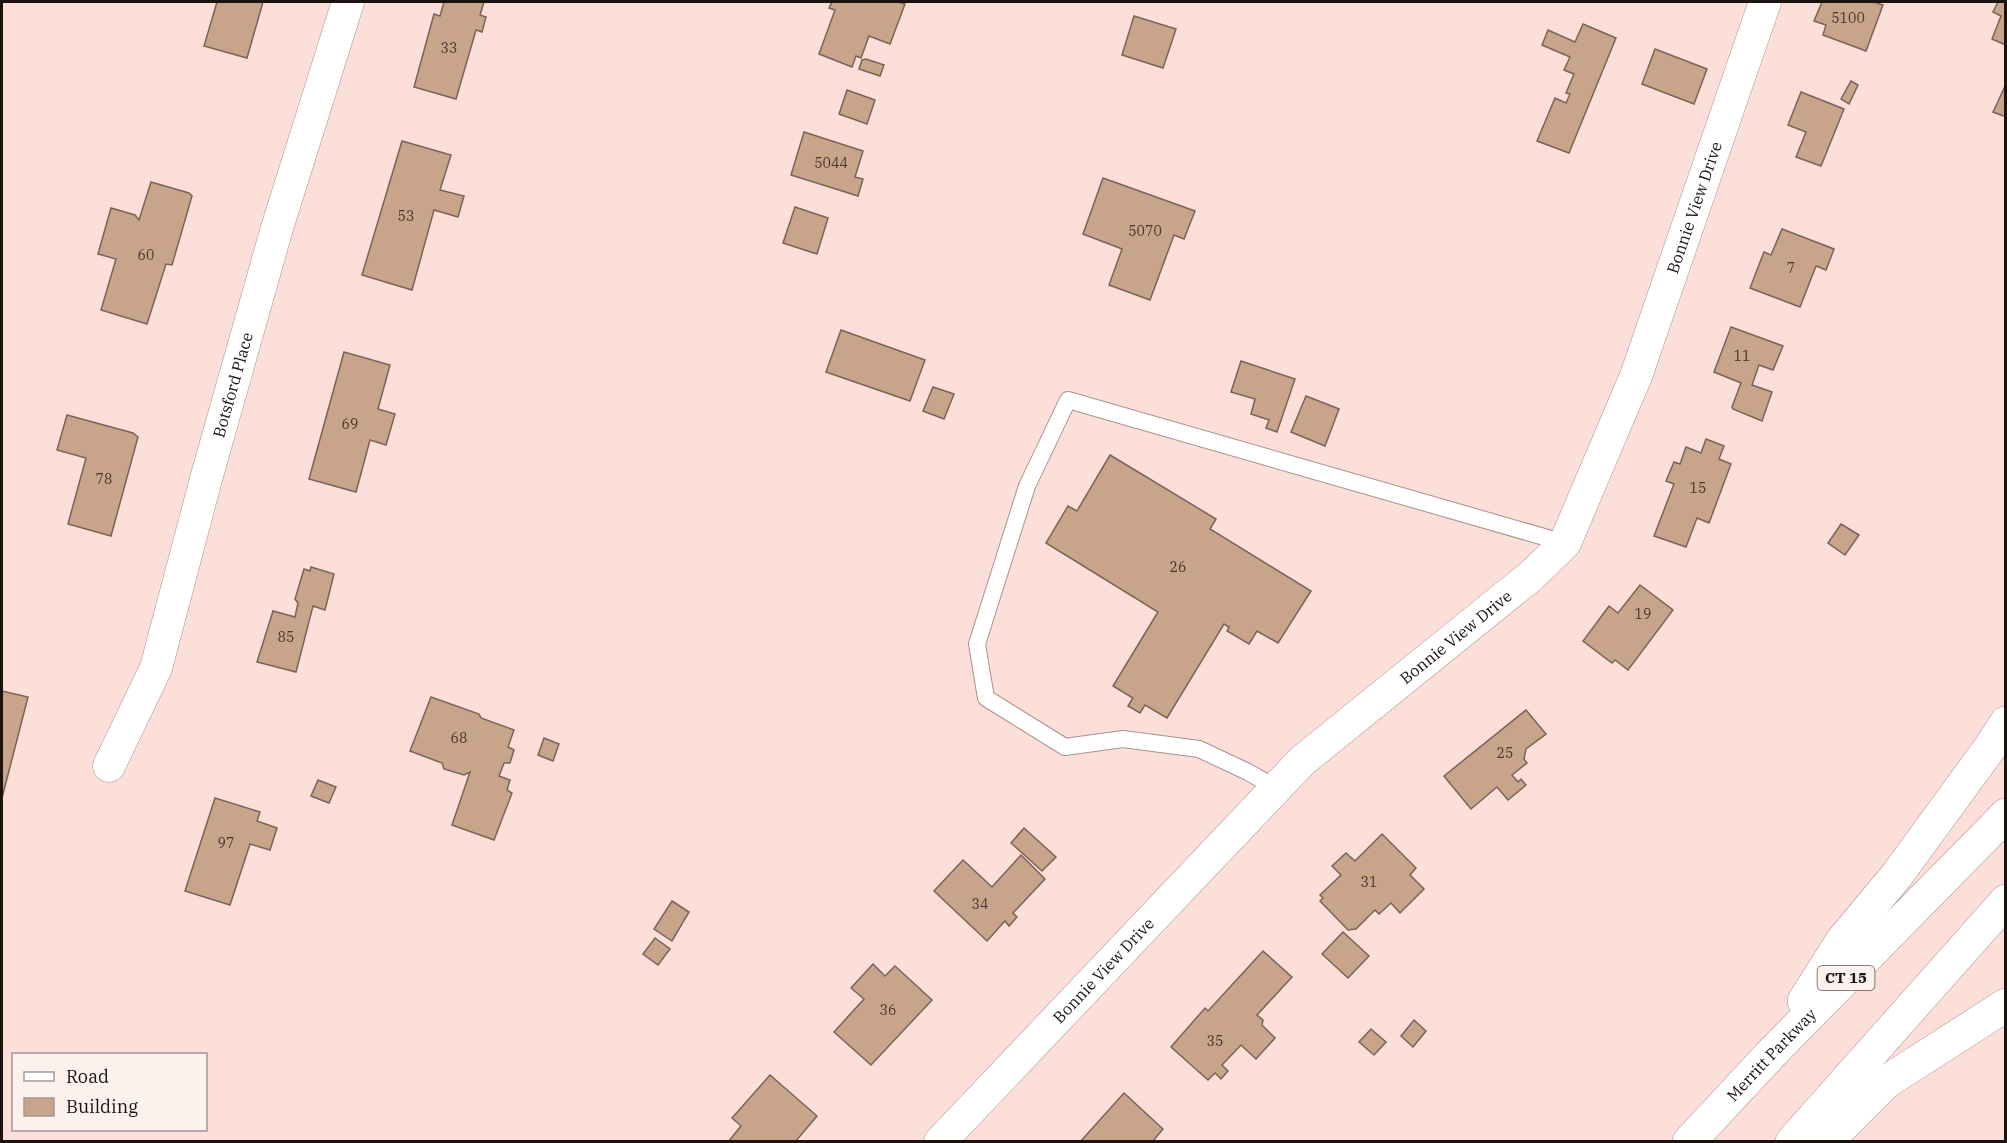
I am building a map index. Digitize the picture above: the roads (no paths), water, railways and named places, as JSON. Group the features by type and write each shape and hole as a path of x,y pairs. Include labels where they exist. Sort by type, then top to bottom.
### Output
{"highway":[{"path":"1769,1056 1842,941 1897,875 2006,723"},
{"name":"Merritt Parkway","path":"1689,1142 1769,1056 2006,815"},
{"path":"1792,1142 2006,901"},
{"path":"1826,1142 1886,1082 2006,1005"}],"street":[{"name":"Botsford Place","path":"109,766 156,668 206,479 274,240 348,2"},
{"name":"Bonnie View Drive","path":"940,1142 1302,761 1531,576 1565,543 1636,376 1765,2"}],"lane":[{"path":"1276,788 1199,749 1124,739 1065,747 986,698 977,644 1027,486 1068,400 1565,543"}]}
